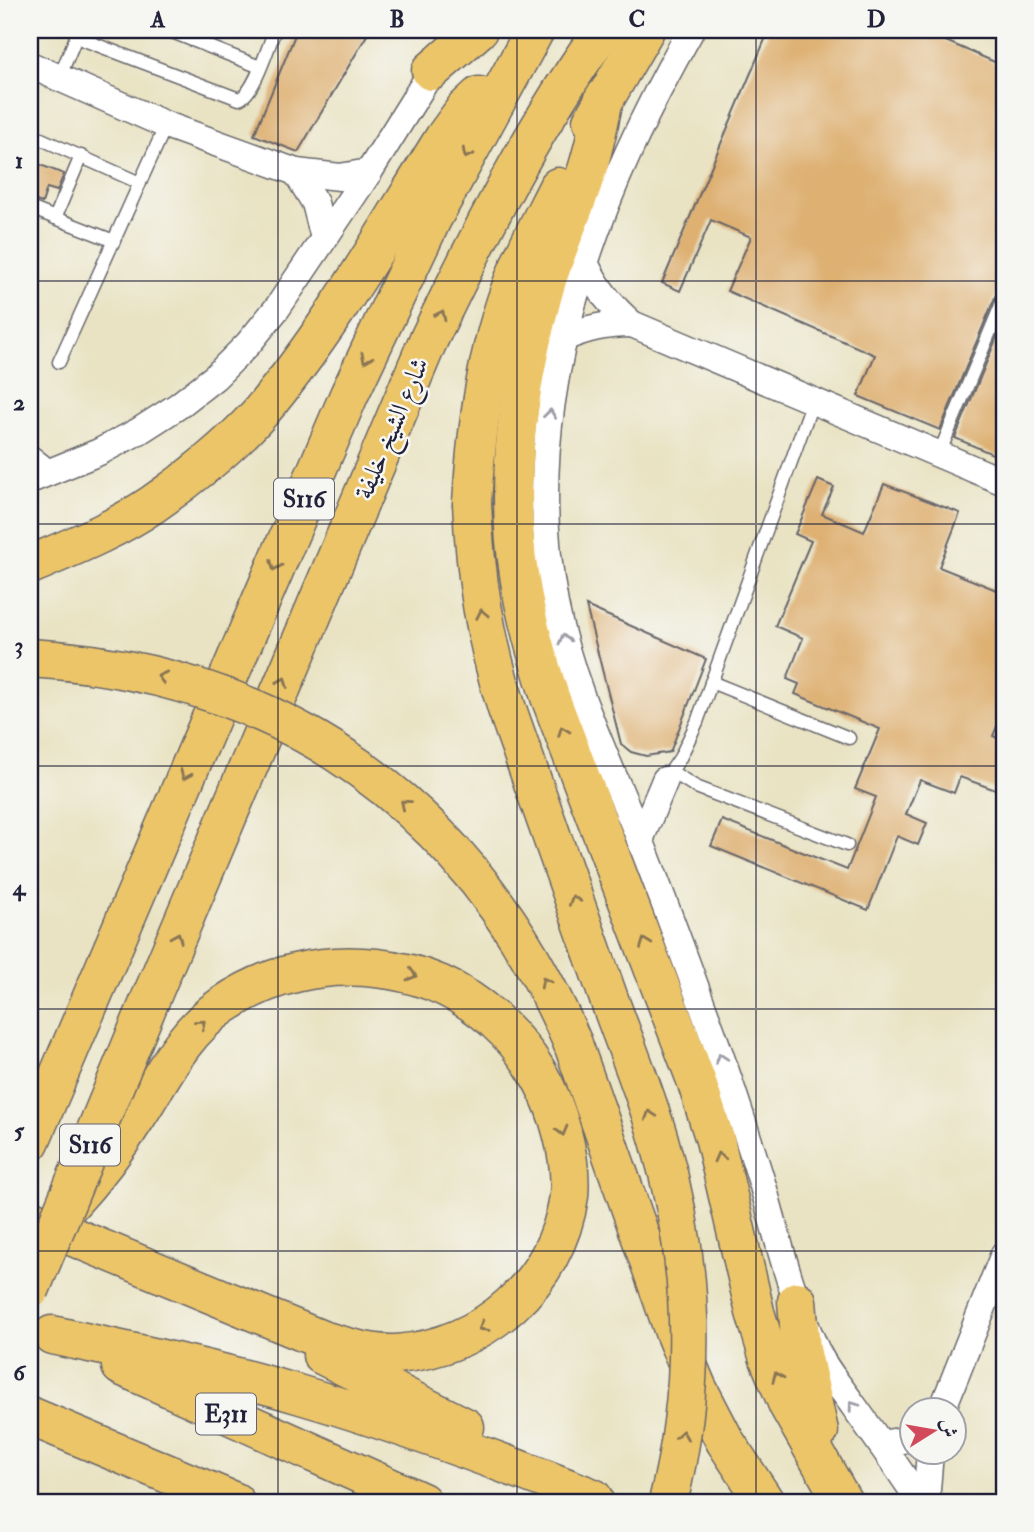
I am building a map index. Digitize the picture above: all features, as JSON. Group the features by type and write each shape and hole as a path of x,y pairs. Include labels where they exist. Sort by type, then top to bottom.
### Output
{"highway":[{"path":"431,71 478,30"},
{"name":"شارع الشيخ خليفة","path":"30,1142 380,325 432,219 535,30"},
{"name":"شارع الشيخ خليفة","path":"46,1216 150,1000 427,344 462,270 540,126 603,30"},
{"path":"645,30 604,98 521,261 501,319 485,380 476,441 472,503 475,568 491,659 658,1138 678,1221 685,1263 689,1348 682,1433 668,1502"},
{"path":"30,565 93,538 152,504 207,462 256,417 306,355 465,109 487,90 508,79"},
{"path":"604,98 593,152 545,289 530,348 513,468 518,572 529,625 550,697 696,1080 718,1152 755,1312 769,1359 788,1405 839,1496"},
{"path":"30,658 75,661 167,678 212,692 298,730 339,754 377,782 414,812 448,845 493,899 533,958 555,1000 674,1332 697,1387 725,1441 765,1502"},
{"path":"151,1270 322,1340 358,1351 394,1354 431,1349 466,1337 497,1318 524,1294 546,1264 561,1230 569,1194 567,1149 555,1106 536,1066 508,1031 474,1003 435,982 403,972 348,965 303,970 261,984 222,1006 188,1036 115,1148 90,1181 46,1216 151,1270 470,1429 598,1500"},
{"name":"S116","path":"30,1290 46,1216"},
{"path":"797,1301 801,1349 810,1397 839,1496"},
{"path":"41,1330 199,1367 299,1394 484,1455 598,1500"},
{"name":"E311","path":"41,1330 422,1502"},
{"path":"30,1416 235,1502"}],"street":[{"path":"30,480 99,452 139,431 178,406 215,377 248,344 278,307 369,172 458,30"},
{"path":"691,30 659,86 629,148 601,218 564,338 553,388 543,482 549,566 556,608 583,700 640,840 732,1090 797,1301 815,1349 920,1502"},
{"path":"30,65 166,125 296,172 340,177 369,172"},
{"path":"296,172 315,203 324,238"},
{"path":"586,265 597,288 612,307 632,324 1004,482"},
{"path":"564,338 585,329 608,324 632,324"},
{"path":"616,784 640,784 668,776"},
{"path":"640,840 668,776"},
{"path":"947,1396 1004,1254"},
{"path":"881,1444 898,1441"},
{"path":"926,1502 929,1466"}],"lane":[{"path":"167,30 260,66"},
{"path":"59,78 78,33 233,98 244,97 248,94 275,30"},
{"path":"60,362 166,125"},
{"path":"30,134 140,183"},
{"path":"55,218 81,156"},
{"path":"30,208 114,241"},
{"path":"939,454 1004,298"},
{"path":"813,401 689,740 668,776 847,845"},
{"path":"30,450 54,469"},
{"path":"711,682 849,738"}],"building":[{"path":"297,30 370,30 298,152 254,135"},
{"path":"769,30 920,30 1004,66 1004,289 996,295 940,430 858,396 875,355 727,291 751,237 711,220 680,291 662,283"},
{"path":"30,161 64,174 57,191 47,188 42,203 30,199"},
{"path":"1004,320 1004,459 955,438"},
{"path":"818,480 834,487 822,514 864,532 884,484 960,513 939,567 1004,593 1004,709 993,736 1004,741 1004,793 960,777 954,793 920,780 906,814 927,823 918,845 897,836 868,910 711,846 722,820 847,870 876,797 855,789 880,729 795,694 799,684 787,679 803,638 775,626 811,541 795,534"},
{"path":"586,606 706,659 670,752 646,756 631,752 621,744"}]}
